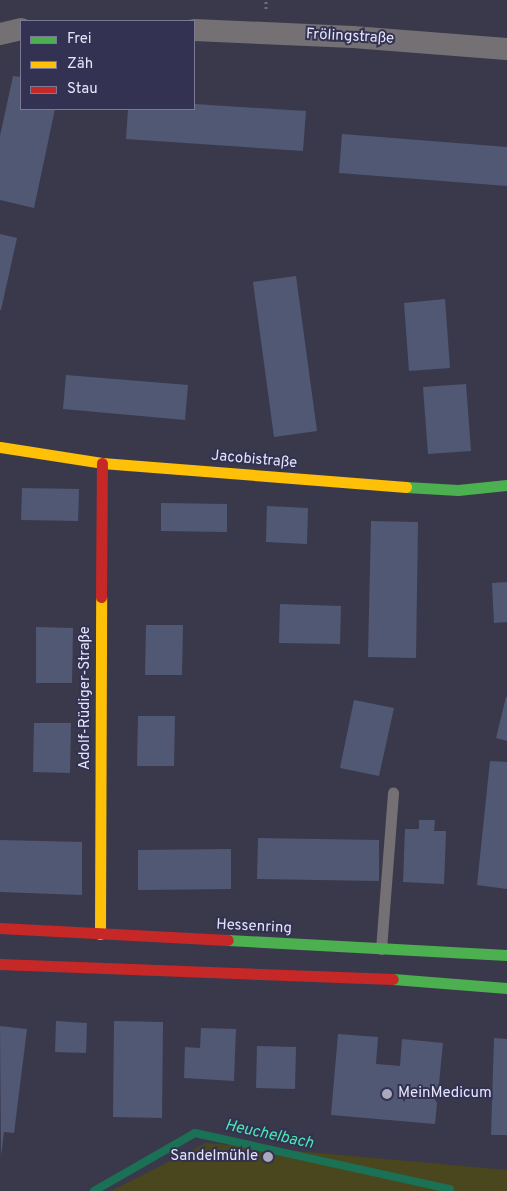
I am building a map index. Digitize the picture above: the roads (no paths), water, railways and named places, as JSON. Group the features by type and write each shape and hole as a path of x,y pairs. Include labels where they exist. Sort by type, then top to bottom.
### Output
{"street":[{"path":"0,26 20,28"},
{"path":"0,34 20,28"},
{"name":"Frölingstraße","path":"195,30 353,37 507,48"},
{"name":"Jacobistraße","path":"0,447 102,463 420,488 458,490 507,485"},
{"name":"Adolf-Rüdiger-Straße","path":"100,934 102,463"},
{"name":"Hessenring","path":"0,928 507,955"},
{"path":"0,964 431,981 507,988"}],"lane":[{"path":"381,949 393,792"}],"waterway":[{"name":"Heuchelbach","path":"94,1191 195,1133 450,1189"}],"place":[{"name":"MeinMedicum","path":"387,1094"},
{"name":"Sandelmühle","path":"268,1157"}]}
